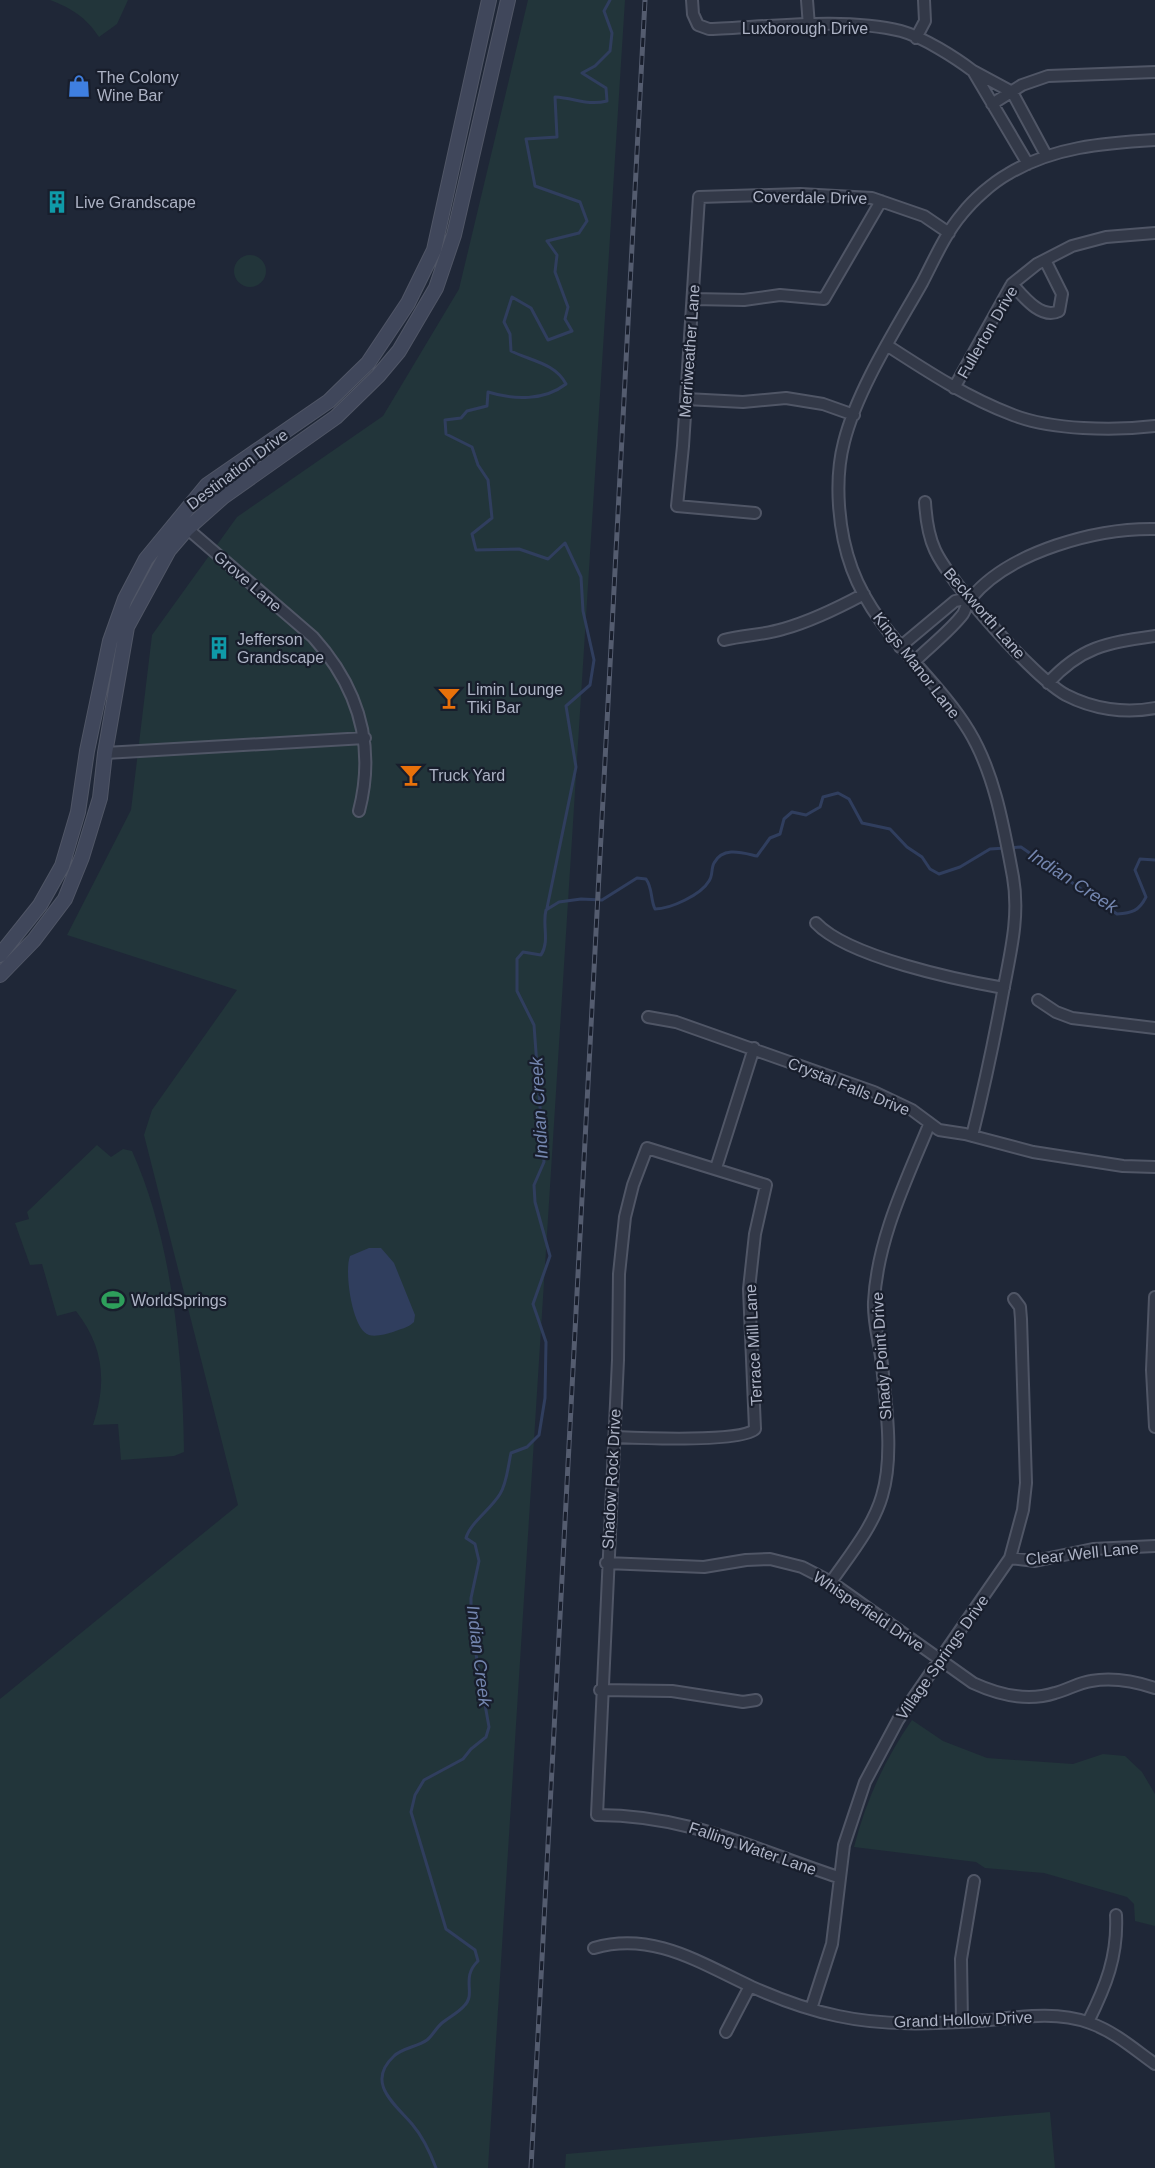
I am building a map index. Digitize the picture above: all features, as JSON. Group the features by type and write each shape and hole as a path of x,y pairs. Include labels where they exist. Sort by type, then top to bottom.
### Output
{"street":[{"name":"Destination Drive","path":"0,975 34,940 65,899 82,858 100,798 105,753 127,627 182,524 207,485 329,401 368,363 408,303 434,250 489,0"},
{"name":"Destination Drive","path":"0,955 40,905 62,866 78,812 87,751 110,641 124,598 146,559 182,524 336,417 378,376 399,351 436,288 453,235 508,0"},
{"name":"Luxborough Drive","path":"692,0 693,14 698,25 709,29 856,24 903,32 959,60 973,71 1012,92"},
{"path":"807,0 809,26"},
{"path":"916,38 925,21 924,0"},
{"name":"Luxborough Drive","path":"973,71 1028,164"},
{"path":"992,104 1048,76 1155,72"},
{"path":"1012,92 1046,155"},
{"name":"Kings Manor Lane","path":"972,1136 993,1053 1013,947 1014,881 995,796 970,733 947,700 880,621 864,594 846,549 840,504 844,443 854,415 888,346 962,213 1006,175 1046,155 1110,143 1155,140"},
{"name":"Coverdale Drive","path":"699,197 800,194 872,198 924,216 949,233"},
{"name":"Merriweather Lane","path":"699,197 686,399 676,506 754,513"},
{"path":"693,298 744,300 780,295 824,299 881,201"},
{"name":"Fullerton Drive","path":"954,388 1012,284 1045,260 1072,246 1106,237 1155,233"},
{"path":"1012,284 1030,304 1047,313 1054,314 1059,311 1062,294 1045,260"},
{"path":"888,346 954,388 1014,416 1049,424 1155,426"},
{"path":"368,363 378,376"},
{"path":"686,399 743,402 786,398 823,404 854,415"},
{"name":"Beckworth Lane","path":"925,502 927,527 936,552 970,598 1048,683 1068,696 1096,706 1128,710 1155,708"},
{"name":"Grove Lane","path":"182,524 313,637 332,658 358,706 365,738 366,786 359,811"},
{"path":"914,662 963,614 970,598 1008,569 1054,547 1109,532 1155,529"},
{"path":"724,640 780,630 815,619 864,594"},
{"path":"900,647 955,600 970,598"},
{"path":"1048,683 1072,659 1092,648 1155,636"},
{"path":"105,753 365,738"},
{"path":"816,923 826,934 846,944 939,976 1004,988"},
{"path":"1038,1000 1056,1012 1071,1018 1155,1028"},
{"name":"Crystal Falls Drive","path":"648,1017 671,1020 754,1048 882,1096 912,1110 929,1125 939,1130 1033,1152 1124,1166 1155,1167"},
{"path":"716,1168 754,1048"},
{"name":"Shady Point Drive","path":"831,1582 862,1537 882,1498 887,1467 882,1360 874,1305 876,1287 880,1258 893,1217 929,1125"},
{"name":"Shadow Rock Drive","path":"597,1815 600,1690 622,1242 633,1185 647,1148 716,1168"},
{"name":"Terrace Mill Lane","path":"614,1437 685,1439 752,1433 755,1429 748,1321 750,1271 766,1185 716,1168"},
{"path":"1155,1297 1152,1370 1155,1427"},
{"name":"Village Springs Drive","path":"811,2008 832,1944 838,1877 844,1845 865,1782 898,1720 1010,1558 1023,1510 1026,1468 1021,1319 1020,1307 1014,1299"},
{"name":"Clear Well Lane","path":"1010,1558 1035,1561 1093,1549 1155,1546"},
{"name":"Whisperfield Drive","path":"606,1563 704,1567 746,1560 770,1559 802,1567 831,1582 973,1683 1012,1696 1042,1696 1091,1681 1113,1679 1131,1680 1155,1688"},
{"path":"600,1690 672,1691 743,1702 756,1700"},
{"name":"Falling Water Lane","path":"597,1815 632,1816 679,1822 732,1838 796,1864 838,1877"},
{"path":"962,2022 961,1959 974,1881"},
{"path":"1088,2022 1107,1985 1113,1964 1117,1938 1116,1915"},
{"name":"Grand Hollow Drive","path":"594,1948 627,1942 679,1951 750,1986 811,2008 878,2023 962,2022 1055,2015 1088,2022 1120,2038 1155,2064"},
{"path":"726,2032 750,1986"}],"green space":[{"path":"50,0 128,0 117,24 99,37 78,14"},
{"path":"528,0 625,0 488,2168 0,2168 0,1699 238,1505 144,1135 152,1110 237,990 67,935 131,810 152,635 237,517 383,416 459,289"},
{"path":"250,255 261,260 266,271 261,282 250,287 239,282 234,271 239,260"},
{"name":"WorldSprings","path":"97,1145 111,1157 123,1149 132,1151 146,1185 157,1222 173,1298 181,1377 184,1452 174,1456 121,1460 118,1424 93,1425 101,1380 100,1365 92,1338 76,1311 57,1316 42,1264 30,1265 15,1223 29,1219 27,1212"},
{"path":"912,1720 943,1741 987,1758 1073,1764 1103,1754 1125,1756 1142,1772 1155,1794 1155,1926 1135,1921 1134,1904 1127,1897 1044,1873 985,1868 976,1862 854,1847 877,1780"},
{"path":"1050,2112 1055,2168 565,2168 566,2154"}],"water":[{"path":"369,1248 381,1248 394,1263 415,1315 414,1322 409,1326 393,1332 369,1335 358,1323 351,1299 348,1263 350,1256"}],"waterway":[{"path":"547,908 576,767 566,706 590,685 594,660 583,611 581,577 565,543 548,559 519,549 476,550 472,534 492,518 488,480 478,465 472,447 446,434 445,420 461,418 467,411 487,406 488,392 508,397 539,396 548,394 566,384 556,371 511,351 510,334 504,322 512,297 531,308 548,340 572,331 565,319 568,307 555,272 557,255 547,241 579,233 587,221 580,202 535,186 526,139 557,137 555,97 587,102 607,101 606,88 582,73 595,66 610,51 612,33 604,11 610,0"},
{"name":"Indian Creek","path":"436,2168 420,2134 386,2093 382,2084 382,2075 394,2056 427,2040 442,2023 464,2006 469,1996 470,1974 478,1961 475,1950 446,1929 411,1812 415,1795 424,1780 463,1759 486,1737 489,1727 471,1626 471,1598 479,1561 475,1544 466,1538 468,1532 502,1490 511,1453 527,1447 539,1435 545,1398 546,1342 533,1304 550,1256 535,1202 534,1185 544,1162 534,1025 517,991 517,959 523,952 541,955 545,944 546,910 559,902 581,899 602,900 637,878 646,879 655,909 677,904 705,886 710,879 714,863 723,854 734,852 757,856 770,838 780,834 784,819 792,812 806,815 820,807 823,797 838,793 849,799 862,823 890,829 907,847 922,857 930,869 939,874 960,867 990,849 1021,847 1117,914 1127,913 1141,905 1146,897 1135,870 1140,859 1155,860"}],"railway":[{"path":"531,2168 645,0"}],"place":[{"name":"The Colony Wine Bar","path":"79,86"},
{"name":"Live Grandscape","path":"57,202"},
{"name":"Jefferson Grandscape","path":"219,648"},
{"name":"Limin Lounge Tiki Bar","path":"449,698"},
{"name":"Truck Yard","path":"411,775"},
{"name":"WorldSprings","path":"113,1300"}]}
